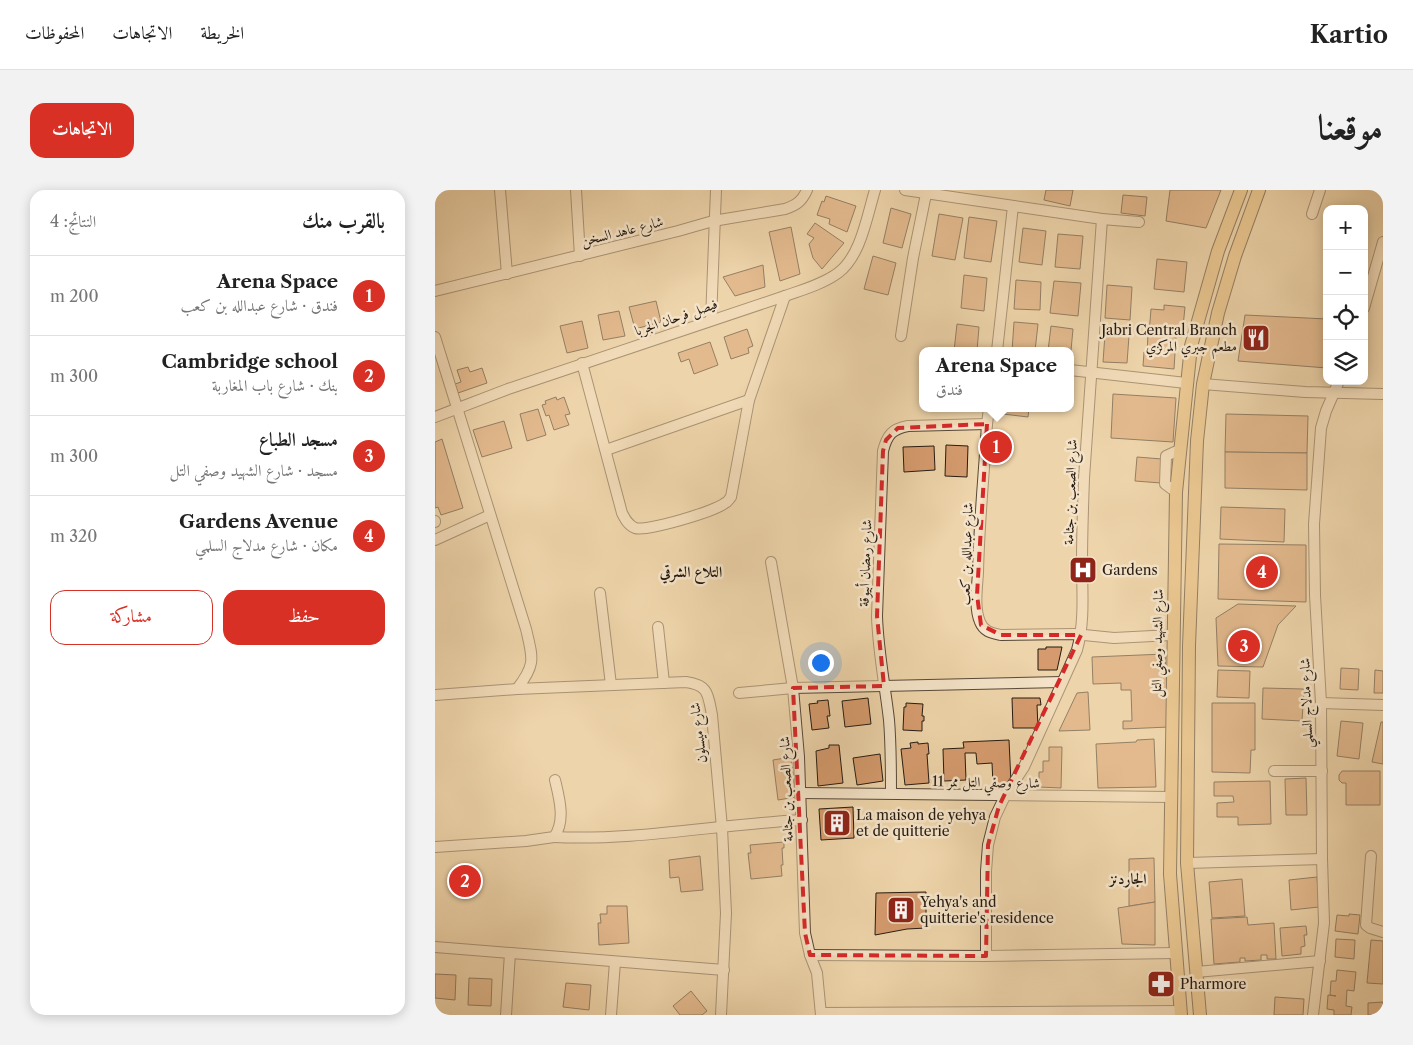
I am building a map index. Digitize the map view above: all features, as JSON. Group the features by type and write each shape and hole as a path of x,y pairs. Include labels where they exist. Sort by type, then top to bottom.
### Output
{"main road":[{"name":"شارع الشهيد وصفي التل","path":"1181,1013 1169,874 1172,635 1179,450 1191,346 1218,250 1241,190"},
{"path":"1200,1015 1187,863 1193,507 1197,441 1203,384 1218,313 1235,256 1259,190"},
{"path":"1228,222 1245,227"},
{"path":"1218,250 1235,256"}],"street":[{"path":"501,190 507,274"},
{"path":"576,190 580,256"},
{"path":"711,320 713,221 716,190"},
{"name":"شارع عاهد السخن","path":"435,291 713,221 785,209 795,206 803,200 807,190"},
{"name":"فيصل فرحان الجربا","path":"435,417 582,363 785,296 829,279 847,265 853,257 875,190"},
{"path":"905,190 1102,219 1139,222"},
{"path":"1312,214 1320,190"},
{"path":"901,336 926,194"},
{"path":"997,347 1013,206"},
{"name":"شارع الصعب بن جثامة","path":"986,956 985,902 988,845 995,817 1005,796 1024,766 1077,650 1081,635 1083,615 1083,486 1102,219"},
{"path":"1368,295 1383,242"},
{"path":"582,363 622,513 626,521 636,528 656,526 718,507 731,497 749,400 785,296"},
{"path":"435,337 526,629 532,655 531,667 517,689"},
{"path":"1074,371 1186,383"},
{"path":"1203,384 1334,393 1383,394"},
{"name":"شارع مدلاج السلمي","path":"1313,1015 1324,923 1321,703 1315,595 1314,524 1321,428 1337,385"},
{"path":"606,450 749,400"},
{"name":"شارع عبدالله بن كعب","path":"988,412 978,562 977,603 981,625 991,633 1001,635 1081,635 1101,638 1172,635"},
{"name":"شارع رمضان أبيوقة","path":"891,793 889,720 877,635 883,450 886,440 898,428 907,426 987,424"},
{"path":"435,540 490,515"},
{"name":"شارع الصعب بن جثامة","path":"771,562 793,688 801,793 805,932 810,955 817,973 821,1014"},
{"path":"599,593 611,686"},
{"path":"658,626 664,683"},
{"name":"شارع ميسلون","path":"435,695 517,689 686,682 701,685 706,690 712,716 727,913 721,1015"},
{"path":"739,693 793,688 1062,682"},
{"path":"1321,703 1383,705"},
{"path":"1274,771 1322,771"},
{"path":"554,837 559,831 561,816 560,800 555,780"},
{"name":"شارع وصفي التل ممر 11","path":"801,793 1170,797"},
{"path":"435,846 554,837 584,838 801,820"},
{"path":"1371,856 1366,925 1383,932"},
{"path":"1187,863 1322,860"},
{"path":"435,947 724,970"},
{"path":"810,955 986,956 1175,953"},
{"path":"506,1015 510,954"},
{"path":"1196,972 1320,961"},
{"path":"611,1015 615,962"},
{"path":"821,1014 1181,1013"}],"highlighted area":[{"path":"987,424 977,595 981,625 1001,635 1081,635 999,806 988,845 986,956 810,955 805,933 793,688 884,686 877,616 883,451 886,440 898,428"}],"building":[{"path":"1046,190 1073,190 1070,206 1044,200"},
{"path":"1170,190 1221,190 1206,228 1166,221"},
{"path":"1123,195 1147,197 1145,216 1121,213"},
{"path":"826,196 856,206 847,232 829,224 830,219 817,215"},
{"path":"891,208 911,214 902,248 883,243"},
{"path":"939,214 963,218 955,260 932,256"},
{"path":"969,217 997,221 991,262 964,258"},
{"path":"815,223 844,243 822,269 813,258 809,244 814,238 807,234"},
{"path":"791,227 800,274 780,281 769,232"},
{"path":"1023,228 1046,231 1042,265 1019,262"},
{"path":"1058,234 1083,236 1080,269 1055,267"},
{"path":"873,256 896,263 888,295 864,289"},
{"path":"1157,259 1187,262 1184,292 1154,289"},
{"path":"763,265 765,287 735,296 723,277"},
{"path":"964,275 987,278 984,311 961,308"},
{"path":"1016,280 1041,282 1040,310 1014,309"},
{"path":"1054,281 1081,283 1078,316 1050,313"},
{"path":"1107,285 1132,287 1130,320 1105,318"},
{"path":"656,301 661,322 635,329 629,307"},
{"path":"1164,305 1185,307 1182,337 1149,334 1151,309 1164,310"},
{"path":"619,311 625,336 603,340 598,315"},
{"path":"1245,315 1323,319 1323,368 1238,361"},
{"path":"582,321 588,348 567,353 560,326"},
{"path":"1014,322 1038,324 1035,347 1012,347"},
{"path":"957,324 979,327 977,347 954,347"},
{"path":"1051,326 1073,329 1071,347 1048,347"},
{"path":"747,329 753,346 748,348 749,353 731,359 724,337"},
{"path":"1105,334 1129,336 1127,363 1103,362"},
{"path":"1148,334 1176,337 1174,369 1143,366 1144,352 1147,353"},
{"path":"710,342 718,365 694,374 689,359 681,362 678,353"},
{"path":"468,367 470,372 482,368 487,383 458,393 455,384 461,382 457,370"},
{"path":"1113,394 1176,398 1173,442 1111,438"},
{"path":"556,397 557,400 564,397 570,414 565,415 569,425 554,430 549,415 546,416 542,405 546,404 545,401"},
{"path":"538,409 546,435 527,441 520,414"},
{"path":"1003,412 1029,412 1028,417 1003,414"},
{"path":"1226,414 1308,416 1307,453 1225,452"},
{"path":"504,421 512,448 482,457 473,430"},
{"path":"442,439 463,508 441,515 438,507 435,508 435,442"},
{"path":"946,445 968,446 967,477 945,476"},
{"path":"934,446 935,470 904,472 903,447"},
{"path":"1225,452 1307,453 1307,490 1225,488"},
{"path":"1137,457 1162,459 1161,483 1135,481"},
{"path":"1221,507 1285,509 1284,542 1220,539"},
{"path":"1219,544 1306,545 1306,602 1218,599"},
{"path":"1238,604 1296,606 1278,625 1263,667 1218,666 1216,618"},
{"path":"1046,647 1062,647 1057,670 1038,670 1038,649 1046,649"},
{"path":"1165,654 1169,727 1123,729 1123,721 1132,721 1131,690 1121,690 1121,683 1093,684 1092,657"},
{"path":"1341,668 1359,669 1358,690 1340,689"},
{"path":"1218,670 1250,671 1249,698 1217,697"},
{"path":"1375,670 1383,671 1383,693 1374,693"},
{"path":"1263,688 1304,689 1302,721 1262,719"},
{"path":"1088,692 1090,730 1059,731 1077,693"},
{"path":"868,698 871,724 845,727 842,701"},
{"path":"1012,698 1040,698 1041,705 1037,705 1038,728 1013,728"},
{"path":"828,700 830,716 827,716 829,728 812,730 809,704"},
{"path":"906,703 923,704 922,716 924,716 924,721 922,721 922,731 903,730 904,707 906,707"},
{"path":"1212,703 1255,703 1255,750 1251,750 1250,773 1212,772"},
{"path":"1341,721 1363,723 1359,759 1337,756"},
{"path":"1381,722 1383,722 1383,764 1372,762"},
{"path":"1154,739 1156,787 1098,788 1096,744"},
{"path":"1009,740 1011,783 993,784 992,763 977,764 976,753 965,753 966,780 944,781 943,749 964,748 963,742"},
{"path":"918,742 918,744 928,743 929,783 905,785 901,749 911,748 910,743"},
{"path":"829,745 839,745 843,783 818,786 816,751 829,748"},
{"path":"1049,747 1062,747 1061,788 1039,787 1039,772 1043,772 1043,761 1049,761"},
{"path":"880,754 883,781 857,785 853,758"},
{"path":"791,757 796,797 778,800 773,760"},
{"path":"1342,771 1380,771 1380,805 1346,805 1346,783 1342,783 1339,780 1339,775"},
{"path":"1306,778 1307,815 1286,815 1285,779"},
{"path":"1270,781 1271,824 1238,825 1238,817 1217,817 1217,803 1234,802 1233,796 1214,796 1214,782"},
{"name":"La maison de yehya et de quitterie","path":"853,807 854,838 821,840 819,809"},
{"path":"784,842 784,848 782,848 783,865 781,865 782,876 751,879 748,853 751,853 750,845"},
{"path":"700,856 703,890 681,892 679,877 670,878 669,860"},
{"path":"1154,858 1155,902 1129,906 1129,859"},
{"path":"1317,877 1319,907 1291,910 1289,880"},
{"path":"1242,879 1245,916 1212,918 1209,882"},
{"name":"Yehya's and quitterie's residence","path":"926,892 926,928 907,929 875,935 876,893"},
{"path":"1155,902 1155,945 1122,944 1118,908"},
{"path":"607,906 627,906 629,943 599,945 598,923 601,923 600,914 607,914"},
{"path":"1349,914 1360,915 1358,934 1335,931 1337,915 1349,916"},
{"path":"1247,917 1248,925 1274,923 1276,959 1267,959 1267,955 1261,955 1261,960 1245,961 1245,958 1240,958 1240,962 1214,964 1211,919"},
{"path":"1306,926 1307,935 1304,935 1305,946 1301,947 1301,954 1282,956 1280,928"},
{"path":"1336,939 1355,940 1354,959 1335,957"},
{"path":"1371,940 1383,941 1383,984 1367,983"},
{"path":"1337,970 1356,972 1354,991 1347,990 1346,1006 1352,1007 1351,1015 1334,1015 1334,1010 1327,1009 1328,995 1336,996 1330,995 1331,981 1336,981"},
{"path":"435,974 456,975 455,1000 435,998"},
{"path":"469,978 492,979 491,1006 468,1005"},
{"path":"566,983 591,985 589,1010 563,1007"},
{"path":"691,991 707,1011 702,1015 680,1015 673,1006"},
{"path":"1275,997 1304,999 1303,1015 1274,1015"},
{"path":"1383,1002 1383,1015 1368,1015 1368,1003"}],"place":[{"name":"Jabri Central Branch مطعم جبري المركزي","path":"1256,338"},
{"name":"Arena Space","path":"996,447"},
{"name":"Gardens","path":"1083,570"},
{"name":"Gardens Avenue","path":"1262,572"},
{"name":"مسجد الطباع","path":"1244,646"},
{"name":"La maison de yehya et de quitterie","path":"837,823"},
{"name":"Cambridge school","path":"465,881"},
{"name":"Yehya's and quitterie's residence","path":"901,910"},
{"name":"Pharmore","path":"1161,984"}],"district":[{"name":"التلاع الشرقي","path":"691,571"},
{"name":"الجاردنز","path":"1128,878"}]}
